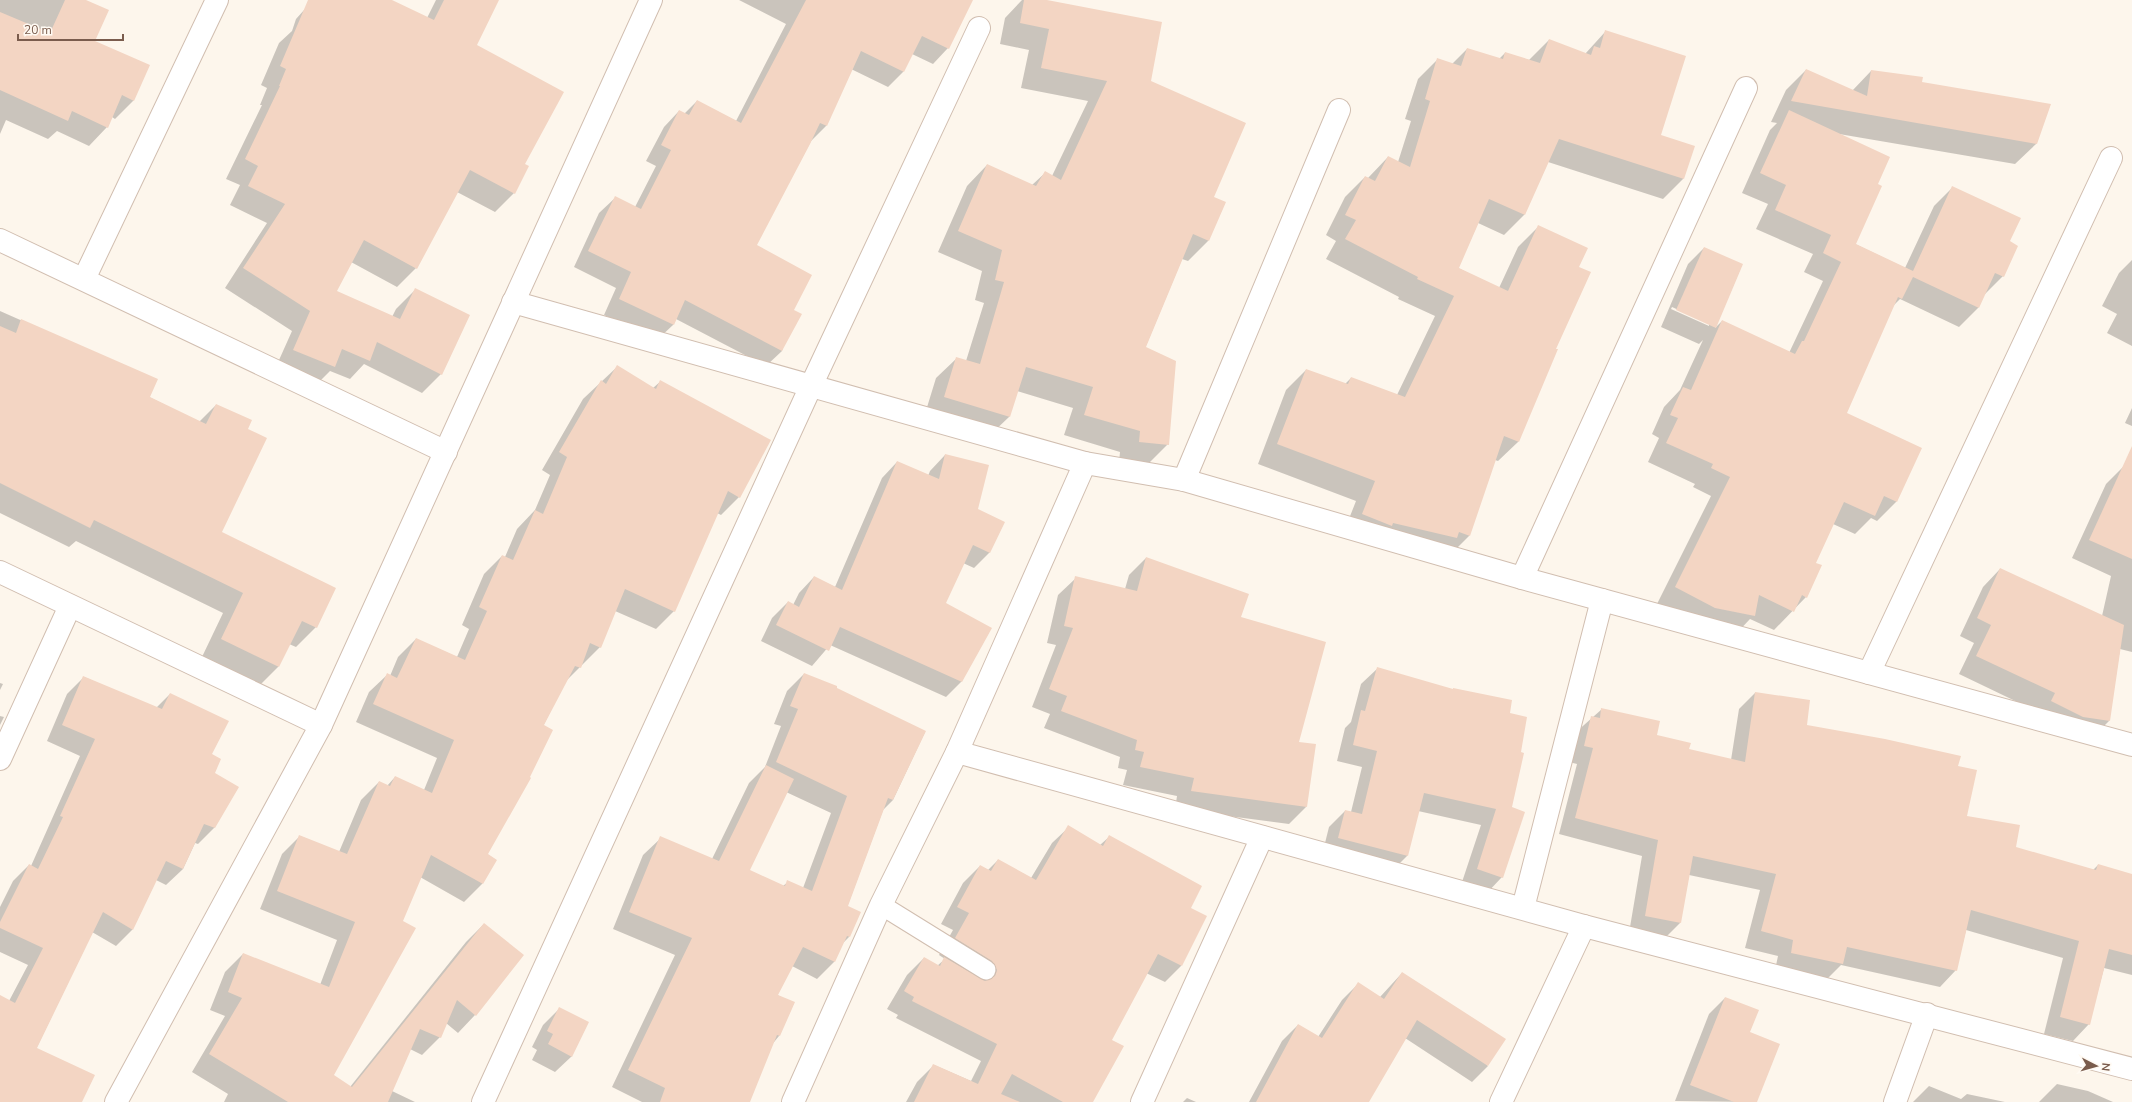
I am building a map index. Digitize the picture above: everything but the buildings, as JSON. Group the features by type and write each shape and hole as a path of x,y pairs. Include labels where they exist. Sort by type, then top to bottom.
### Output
{"street":[{"path":"84,280 217,0"},
{"path":"116,1102 321,725 651,0"},
{"path":"483,1102 811,386 979,28"},
{"path":"1522,578 1746,88"},
{"path":"1184,480 1339,110"},
{"path":"1869,673 2111,158"},
{"path":"0,240 446,452"},
{"path":"513,302 1086,463 1184,480 1522,578 2132,744"},
{"path":"793,1102 881,905 957,752 1086,463"},
{"path":"0,572 321,725"},
{"path":"1523,908 1602,600"},
{"path":"0,759 70,606"},
{"path":"957,752 1584,926 1926,1014 2132,1069"},
{"path":"1142,1102 1262,837"},
{"path":"1501,1102 1584,926"},
{"path":"1895,1102 1926,1014"}],"lane":[{"path":"881,905 986,970"}]}
